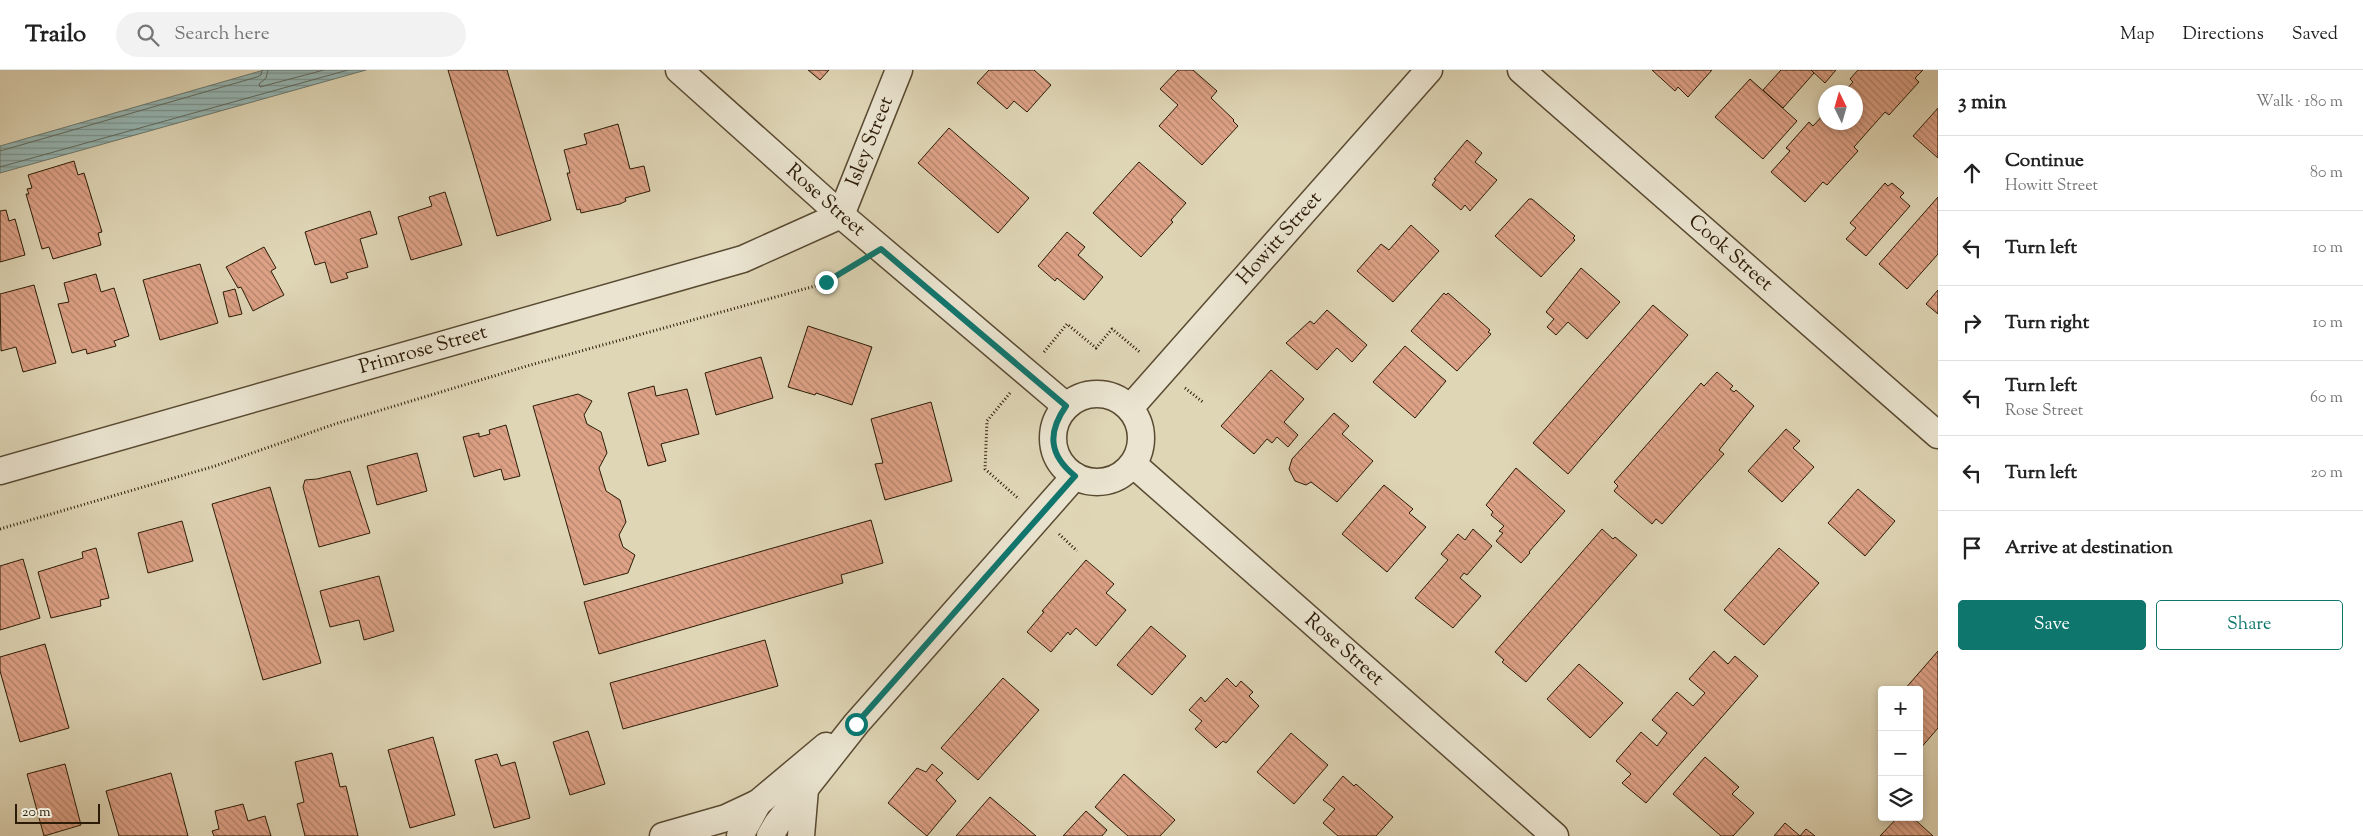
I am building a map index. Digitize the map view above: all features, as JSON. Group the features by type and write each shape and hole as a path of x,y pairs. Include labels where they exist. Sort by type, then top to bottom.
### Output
{"street":[{"name":"Rose Street","path":"678,70 841,215 1066,406"},
{"name":"Isley Street","path":"841,215 899,70"},
{"name":"Howitt Street","path":"1130,408 1429,70"},
{"name":"Cook Street","path":"1521,70 1938,436"},
{"name":"Primrose Street","path":"0,471 744,259 841,215"},
{"path":"1092,394 1106,394 1119,399 1130,408 1139,421 1142,436 1140,451 1133,464 1124,473 1100,482 1075,476 1064,467 1057,456 1053,443 1053,430 1058,417 1066,406 1078,398 1092,394"},
{"name":"Rose Street","path":"1133,464 1555,836"},
{"path":"770,836 856,724 1075,476"},
{"path":"663,836 726,818 758,803 802,764 856,724"},
{"path":"800,836 805,789"},
{"path":"740,836 758,803"}],"path":[{"path":"0,529 215,466 335,424 527,366 826,282 881,249"}],"water":[{"path":"264,70 366,70 0,173 0,146"}],"building":[{"path":"448,70 507,70 551,220 497,236"},
{"path":"808,70 829,70 820,80"},
{"path":"989,70 1034,70 1051,85 1027,112 1014,101 1007,109 977,83"},
{"path":"1178,70 1193,70 1217,91 1211,98 1238,126 1202,165 1159,126 1178,105 1160,89"},
{"path":"1652,70 1712,70 1688,97 1678,87 1675,91"},
{"path":"1781,70 1811,70 1814,73 1783,108 1763,90"},
{"path":"1811,70 1836,70 1825,83"},
{"path":"1858,70 1923,70 1915,78 1919,82 1889,115 1885,112 1854,147 1858,151 1827,185 1823,182 1805,202 1771,172 1790,151 1786,148 1809,122 1813,126 1818,121 1818,130 1863,130 1863,85 1850,85 1853,82 1850,79"},
{"path":"1750,79 1797,121 1763,159 1715,117"},
{"path":"1938,108 1938,158 1913,136"},
{"path":"618,124 630,169 644,166 650,191 625,198 626,201 620,204 581,213 580,209 577,210 567,173 570,173 564,150 587,144 584,134"},
{"path":"949,128 1029,198 998,233 918,163"},
{"path":"1467,140 1482,153 1475,162 1497,180 1470,211 1465,205 1461,210 1432,185 1436,180 1434,179"},
{"path":"74,161 78,175 84,173 102,232 98,233 101,245 53,259 49,247 42,249 26,194 29,194 27,189 32,188 28,175"},
{"path":"1139,162 1186,203 1171,220 1173,222 1141,257 1093,213"},
{"path":"1885,183 1888,186 1892,183 1904,193 1900,197 1910,206 1866,256 1846,239 1856,228 1850,223"},
{"path":"445,192 462,245 411,260 398,217 432,206 429,197"},
{"path":"1938,197 1938,254 1907,289 1879,264"},
{"path":"1529,199 1532,199 1575,236 1573,238 1575,240 1541,277 1495,236"},
{"path":"6,210 9,221 15,219 25,255 0,262 0,211"},
{"path":"370,211 377,234 360,239 368,267 346,273 348,278 331,283 325,262 315,265 305,232"},
{"path":"1411,225 1439,251 1393,302 1357,271 1381,244 1389,250"},
{"path":"1067,232 1085,247 1078,255 1103,277 1084,300 1057,278 1055,281 1038,266"},
{"path":"264,247 276,268 271,271 284,295 253,311 241,287 238,288 226,267"},
{"path":"200,264 218,323 160,340 143,280"},
{"path":"1581,268 1620,302 1587,339 1568,322 1556,335 1547,327 1554,319 1546,312"},
{"path":"96,274 101,292 114,288 129,336 114,341 116,346 87,354 86,349 72,353 58,304 69,302 64,283"},
{"path":"34,285 56,363 23,372 16,347 1,351 0,294"},
{"path":"235,289 242,314 229,317 223,292"},
{"path":"1938,290 1938,314 1926,304"},
{"path":"1444,293 1446,295 1448,293 1490,330 1488,332 1491,334 1457,371 1411,331"},
{"path":"1653,305 1688,335 1568,474 1533,443"},
{"path":"1327,310 1367,345 1352,362 1337,348 1317,370 1286,343 1310,321 1314,324"},
{"path":"808,326 872,347 852,405 816,393 815,395 788,387"},
{"path":"1405,346 1446,381 1415,418 1373,382"},
{"path":"761,357 773,398 716,415 705,373"},
{"path":"1271,370 1304,399 1284,422 1298,435 1288,447 1277,437 1272,443 1267,439 1254,454 1221,426"},
{"path":"1717,372 1733,386 1730,389 1734,392 1736,390 1754,406 1719,450 1724,454 1662,524 1656,519 1652,524 1614,491 1618,486 1614,482 1701,383 1704,386"},
{"path":"654,386 656,396 687,389 699,434 661,444 666,461 648,466 628,393"},
{"path":"578,394 592,401 584,415 587,424 601,432 607,453 599,468 606,491 620,500 626,522 619,535 623,547 635,555 628,573 584,585 533,406"},
{"path":"931,402 952,481 885,500 875,464 883,463 871,419"},
{"path":"1334,413 1349,426 1342,434 1373,461 1337,502 1311,482 1306,485 1295,481 1289,469 1292,459"},
{"path":"506,425 520,476 504,480 501,469 474,477 463,437 479,433 479,437 490,434 489,430"},
{"path":"1786,429 1800,441 1793,448 1814,467 1782,502 1748,471"},
{"path":"417,453 427,491 377,505 367,466"},
{"path":"1516,468 1565,511 1521,563 1496,541 1503,533 1499,531 1504,526 1491,515 1493,512 1486,505"},
{"path":"350,471 370,533 319,547 303,487 305,480"},
{"path":"1384,485 1413,509 1409,513 1426,527 1387,572 1342,534"},
{"path":"270,487 321,663 263,680 212,504"},
{"path":"1858,489 1895,521 1865,556 1828,523"},
{"path":"871,520 883,563 841,575 843,583 599,654 584,602"},
{"path":"182,521 193,561 148,573 138,533"},
{"path":"1473,529 1492,546 1467,575 1464,573 1460,578 1481,596 1453,628 1415,598 1448,560 1441,554 1458,534 1465,540"},
{"path":"1602,529 1637,555 1526,682 1502,662 1504,660 1495,652"},
{"path":"96,548 109,598 100,600 101,606 51,618 38,572 83,558 82,552"},
{"path":"1779,548 1819,583 1764,645 1724,610"},
{"path":"23,559 40,618 0,630 0,566"},
{"path":"1086,560 1114,584 1106,593 1126,610 1096,646 1076,628 1070,635 1068,632 1051,652 1027,632 1044,612 1042,611"},
{"path":"379,576 394,631 364,640 359,620 330,627 320,591"},
{"path":"1151,626 1186,656 1152,695 1117,665"},
{"path":"765,640 778,686 623,729 610,683"},
{"path":"45,644 69,728 20,742 0,671 0,657"},
{"path":"1714,651 1728,664 1735,656 1758,676 1646,803 1622,783 1631,774 1616,761 1641,732 1657,746 1667,733 1652,720 1677,692 1693,706 1705,693 1689,679"},
{"path":"1938,651 1938,728 1923,745 1923,686 1907,686"},
{"path":"1579,664 1623,703 1590,738 1547,699"},
{"path":"1003,678 1039,710 978,780 941,748"},
{"path":"1227,678 1236,687 1241,681 1253,692 1249,696 1259,706 1226,743 1223,741 1216,748 1195,729 1202,721 1189,710 1201,697 1205,702"},
{"path":"588,731 605,784 570,795 553,742"},
{"path":"1291,733 1328,765 1294,804 1257,772"},
{"path":"433,737 455,815 410,828 388,750"},
{"path":"332,753 340,787 346,786 358,836 305,836 297,804 304,802 295,762"},
{"path":"497,754 501,766 515,762 530,818 494,828 475,760"},
{"path":"1705,757 1739,787 1732,794 1754,813 1733,836 1721,836 1673,794"},
{"path":"65,764 81,825 44,836 27,774"},
{"path":"932,764 943,773 936,780 956,801 927,836 888,803 917,768 926,772"},
{"path":"171,773 188,836 119,836 106,791"},
{"path":"1124,774 1175,820 1160,836 1128,836 1095,807"},
{"path":"1343,776 1354,786 1356,784 1393,817 1376,836 1338,836 1323,823 1335,809 1323,800"},
{"path":"990,797 1036,836 956,836"},
{"path":"243,804 248,821 265,816 271,836 214,836 212,831 219,829 215,811"},
{"path":"1086,811 1107,830 1102,836 1063,836"},
{"path":"1894,821 1916,821 1933,836 1880,836"},
{"path":"1785,823 1800,836 1774,836"},
{"path":"1806,829 1815,836 1800,836"}],"route":[{"path":"826,282 881,249 1066,406 1058,417 1053,430 1053,443 1057,456 1064,467 1075,476 856,724"}]}
